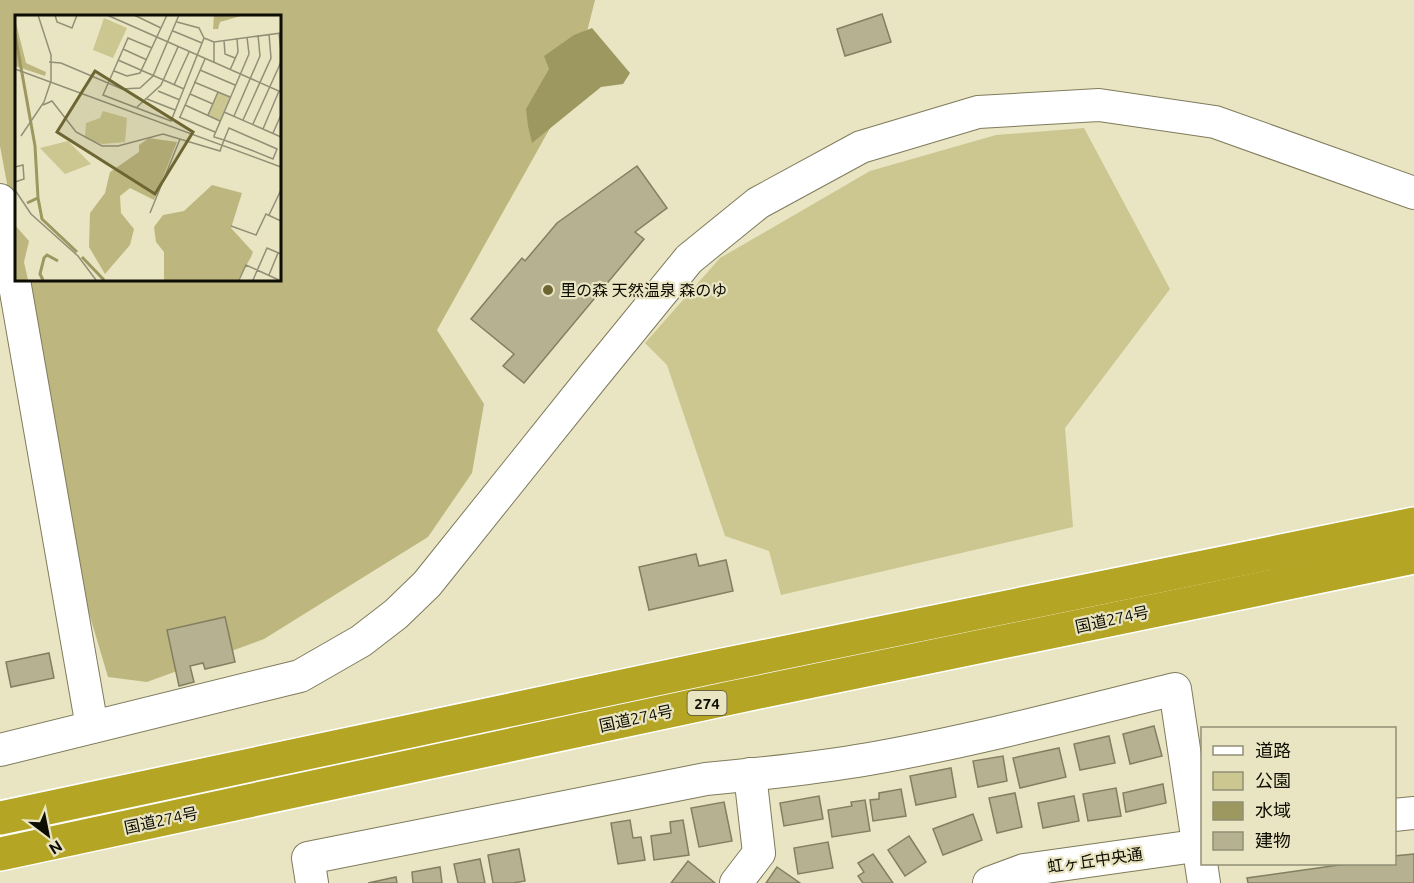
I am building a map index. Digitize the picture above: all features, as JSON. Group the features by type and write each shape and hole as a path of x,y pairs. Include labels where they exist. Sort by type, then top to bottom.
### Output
{"highway":[{"name":"国道274号","path":"0,818 714,667 1414,524"},
{"name":"国道274号","path":"0,854 735,697 1414,557"}],"street":[{"path":"0,750 300,676 361,642 396,614 427,584 689,258 758,203 861,147 978,112 1098,105 1215,122 1414,194"},
{"path":"0,200 92,727"},
{"path":"312,883 308,858 695,781 891,755 1004,732 1175,689 1200,845"},
{"path":"736,883 759,853 750,774"},
{"path":"1396,816 1414,813"},
{"name":"虹ヶ丘中央通","path":"989,883 1024,870 1200,845"},
{"path":"1202,865 1204,883"}],"green space":[{"path":"1084,128 1170,289 1065,428 1073,527 781,595 769,551 725,536 667,365 645,343 720,258 870,171 996,135"}],"shaded area":[{"path":"0,0 595,0 573,87 437,330 484,404 472,473 428,537 264,639 147,682 108,677 81,586 25,280 280,280 280,15 15,15 15,227 0,146"}],"water":[{"path":"592,28 630,73 623,84 601,87 532,143 526,109 549,69 544,56 574,35"}],"building":[{"path":"882,14 891,42 845,56 837,29"},
{"name":"里の森 天然温泉 森のゆ","path":"637,166 667,208 635,232 644,239 524,383 503,366 514,354 471,319 522,258 525,261 557,223"},
{"path":"696,554 699,566 726,560 733,591 649,610 639,567"},
{"path":"225,617 235,662 205,669 203,663 190,666 194,682 179,686 167,630"},
{"path":"49,653 54,678 11,687 6,662"},
{"path":"1154,726 1162,756 1130,764 1123,734"},
{"path":"1109,736 1115,763 1080,770 1074,744"},
{"path":"1059,748 1066,777 1020,788 1013,758"},
{"path":"1003,756 1007,781 978,787 973,761"},
{"path":"951,768 956,797 916,805 910,776"},
{"path":"1163,784 1166,803 1126,812 1123,793"},
{"path":"1116,788 1121,816 1088,821 1083,794"},
{"path":"901,789 906,816 873,821 870,800 879,799 879,793"},
{"path":"1015,793 1022,827 997,833 989,798"},
{"path":"819,796 823,819 784,826 780,803"},
{"path":"1074,796 1079,821 1043,828 1038,803"},
{"path":"865,800 870,831 832,837 828,810 852,806 851,802"},
{"path":"724,802 732,841 699,847 691,808"},
{"path":"973,814 982,840 943,855 933,829"},
{"path":"630,820 633,838 641,837 645,860 618,864 611,823"},
{"path":"683,820 689,855 654,860 651,836 671,833 670,822"},
{"path":"909,836 926,862 905,876 888,850"},
{"path":"828,842 833,868 798,874 794,848"},
{"path":"519,849 525,881 493,883 488,855"},
{"path":"873,854 893,883 863,883 858,876 864,872 858,863"},
{"path":"1414,854 1414,883 1248,883 1247,878 1339,865 1396,865 1396,856"},
{"path":"480,859 485,883 458,883 454,864"},
{"path":"688,861 715,883 671,883"},
{"path":"440,867 442,883 413,883 412,872"},
{"path":"777,867 800,883 766,883"},
{"path":"396,877 397,883 368,883"}],"place":[{"name":"里の森 天然温泉 森のゆ","path":"548,290"}]}
